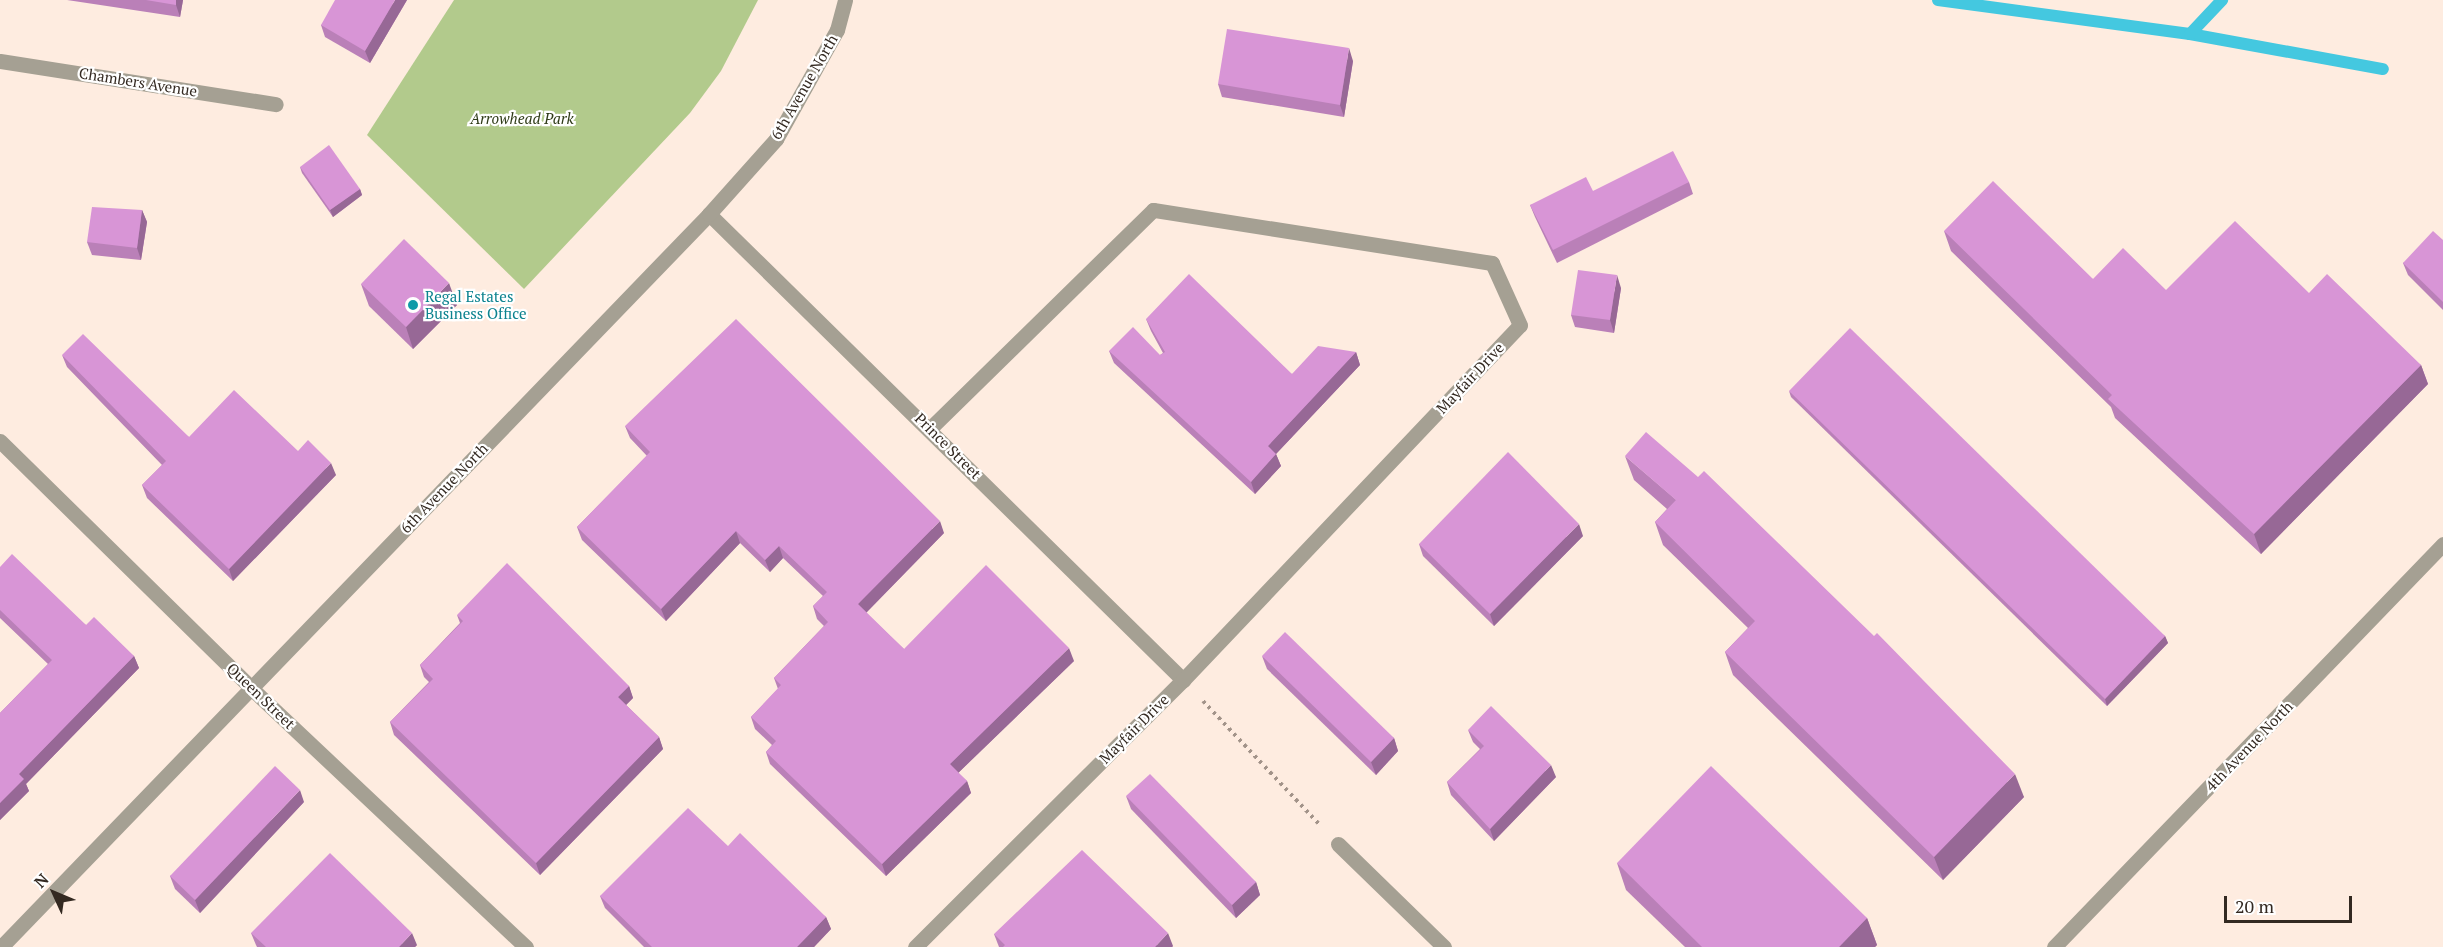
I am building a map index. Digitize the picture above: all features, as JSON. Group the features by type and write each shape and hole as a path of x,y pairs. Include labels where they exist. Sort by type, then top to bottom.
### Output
{"street":[{"name":"6th Avenue North","path":"1,947 709,214 776,139 837,30 846,0"},
{"name":"Chambers Avenue","path":"0,61 276,104"},
{"name":"Mayfair Drive","path":"915,947 1183,680 1520,325 1492,263 1153,210 930,428"},
{"name":"Prince Street","path":"709,214 930,428 1183,680"},
{"name":"Queen Street","path":"0,441 251,688 526,947"},
{"name":"4th Avenue North","path":"2054,947 2443,544"},
{"path":"1338,844 1443,947"}],"path":[{"path":"1183,680 1338,844"}],"green space":[{"name":"Arrowhead Park","path":"454,0 758,0 721,71 690,113 524,289 367,135"}],"building":[{"path":"146,0 176,0 176,5"},
{"path":"335,0 395,0 365,51 321,25"},
{"path":"1227,29 1349,48 1340,105 1218,84"},
{"path":"329,145 360,189 330,210 300,167"},
{"path":"1673,151 1689,182 1553,250 1530,205 1586,177 1593,191"},
{"path":"1993,181 2093,279 2123,248 2166,290 2235,221 2309,293 2327,274 2421,365 2254,534 2108,399 2112,395 1944,231"},
{"path":"92,207 142,210 137,248 87,242"},
{"path":"2433,231 2443,240 2443,302 2403,263"},
{"path":"404,239 449,283 406,327 361,284"},
{"path":"1578,270 1617,275 1610,320 1571,315"},
{"path":"1189,274 1292,374 1318,346 1356,352 1268,446 1276,454 1251,482 1109,351 1133,327 1160,355 1165,352 1146,319"},
{"path":"736,319 940,521 858,604 904,649 986,565 1069,648 950,764 967,781 882,864 766,752 776,741 751,717 781,685 774,678 828,622 813,606 827,592 779,546 765,560 736,531 661,609 577,527 650,452 625,426"},
{"path":"1850,328 2165,636 2105,699 1789,391"},
{"path":"83,334 189,437 234,390 298,451 308,440 331,463 229,569 142,485 166,461 62,355"},
{"path":"1646,432 1698,477 1704,471 1874,636 1877,633 2015,774 1934,857 1725,652 1755,621 1655,522 1676,500 1625,456"},
{"path":"1508,452 1579,524 1490,614 1419,544"},
{"path":"12,554 86,625 94,617 134,656 19,774 24,779 0,803 0,713 52,660 0,610 0,567"},
{"path":"507,563 629,686 618,697 659,737 536,863 390,722 433,679 420,665 463,621 457,615"},
{"path":"1285,632 1394,738 1371,762 1262,656"},
{"path":"1491,706 1551,765 1490,829 1447,782 1484,746 1468,730"},
{"path":"275,766 300,790 195,900 170,876"},
{"path":"1711,766 1867,918 1839,947 1702,947 1617,863"},
{"path":"1150,774 1256,882 1232,905 1126,796"},
{"path":"688,808 728,846 740,833 826,917 797,947 652,947 600,896"},
{"path":"1082,850 1168,933 1155,947 1003,947 1005,945 994,934"},
{"path":"330,853 412,933 399,947 266,947 251,933"}],"waterway":[{"path":"1938,0 2190,34 2383,69"},
{"path":"2190,34 2222,0"}],"place":[{"name":"Regal Estates Business Office","path":"413,305"}]}
